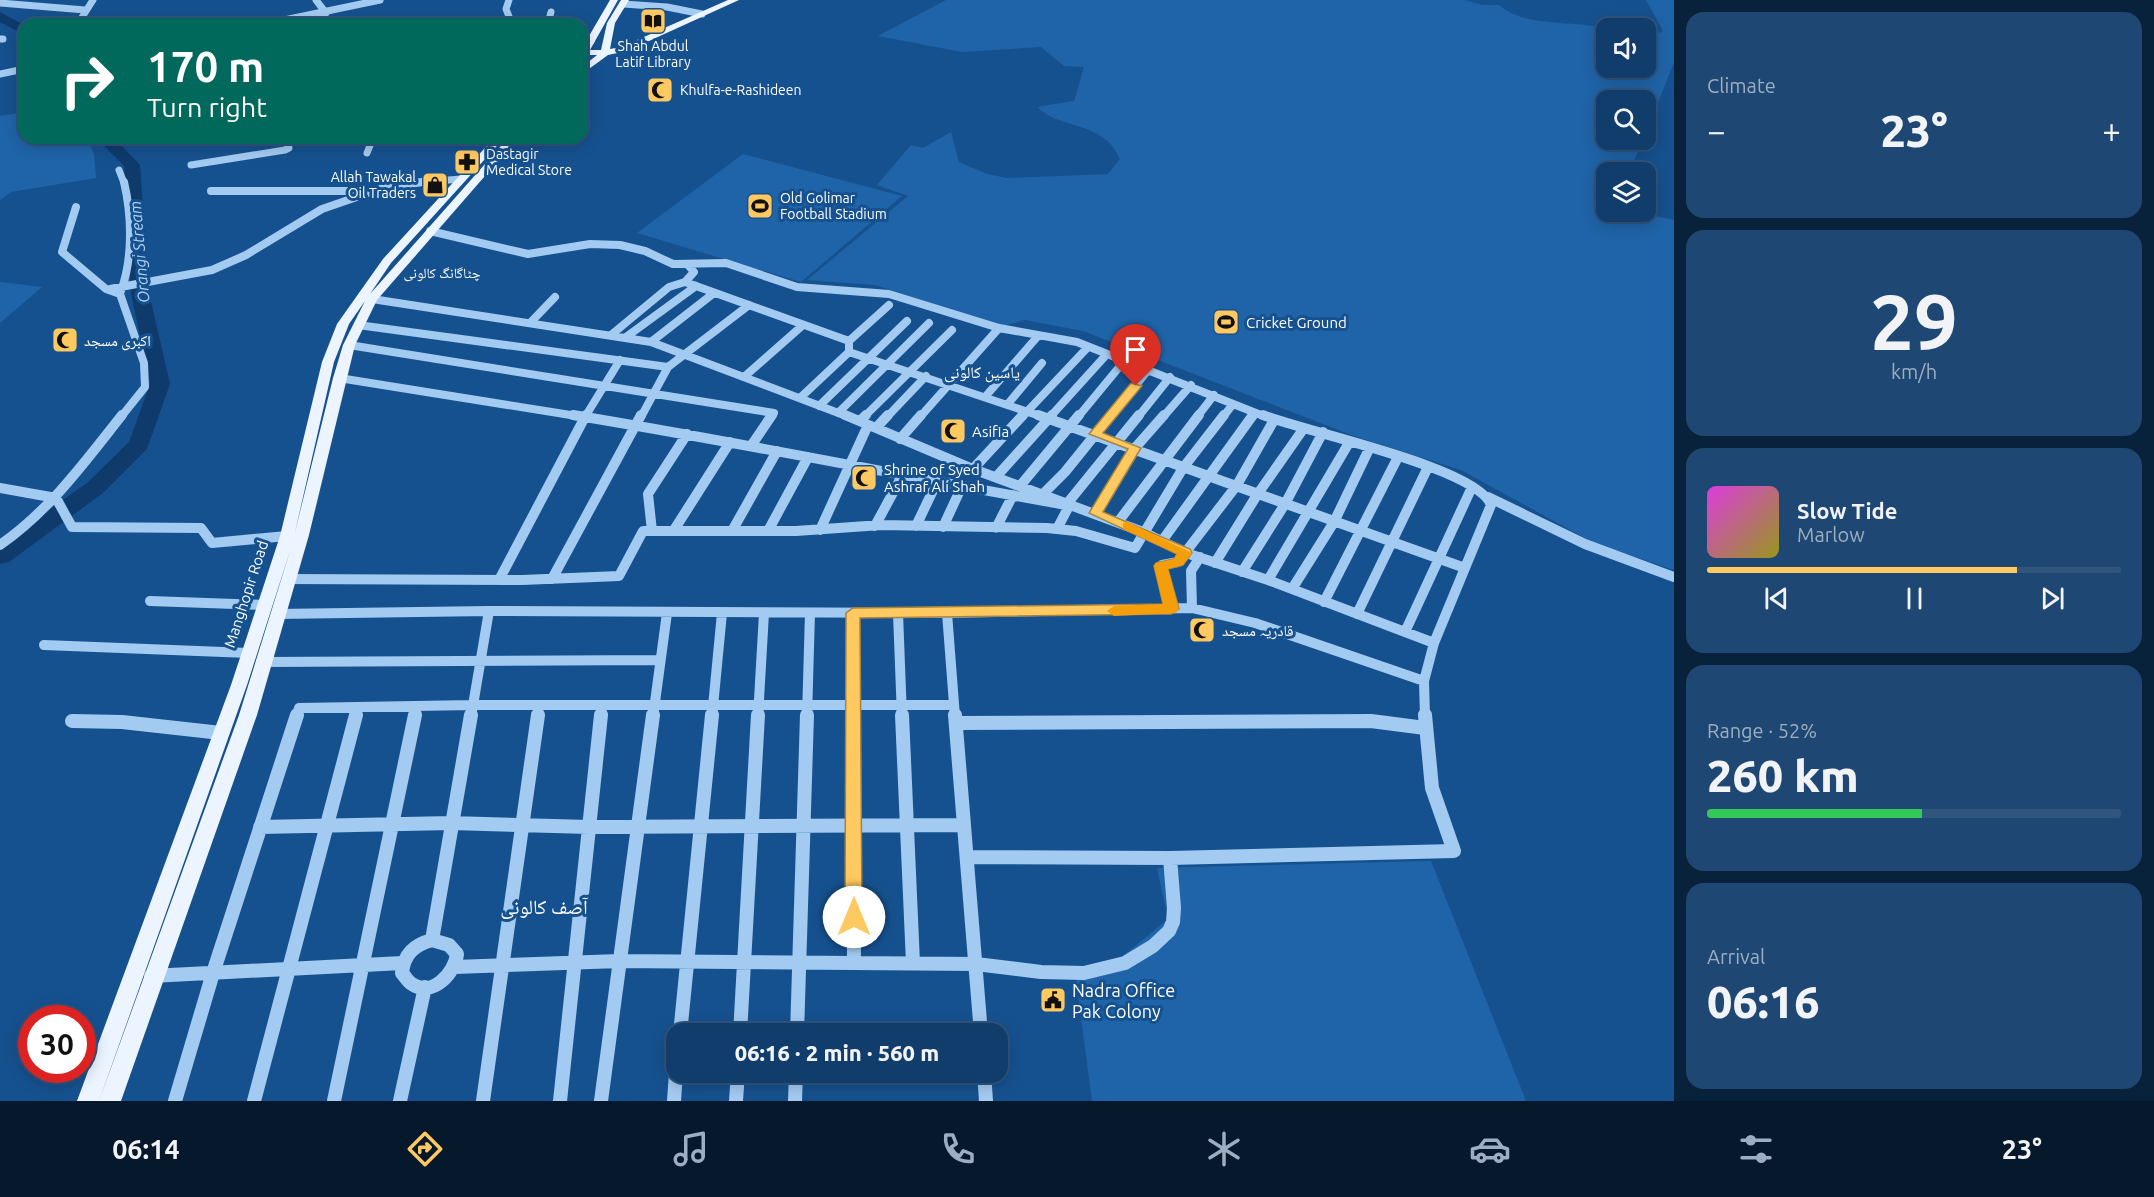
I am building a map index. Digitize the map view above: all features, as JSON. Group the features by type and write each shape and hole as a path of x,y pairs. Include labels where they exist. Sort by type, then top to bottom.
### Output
{"main road":[{"path":"588,54 624,49 735,0"},
{"path":"588,40 621,1"},
{"path":"588,66 605,53 611,23 621,1"},
{"name":"Manghopir Road","path":"110,1101 244,726 263,662 271,609 328,362 344,324 387,261 493,144"},
{"name":"Manghopir Road","path":"88,1101 249,653 288,579 302,535 349,345 372,299 508,144"}],"street":[{"path":"81,18 93,0"},
{"path":"316,0 326,10"},
{"path":"291,18 346,3 380,0"},
{"path":"509,0 506,9 510,18"},
{"path":"621,1 702,14"},
{"path":"0,3 85,10"},
{"path":"319,18 326,13 326,10"},
{"path":"550,18 552,12"},
{"path":"0,74 18,70"},
{"path":"191,165 285,150 288,148 288,144"},
{"path":"367,153 371,144"},
{"path":"0,545 21,531 56,498 145,387 144,363 122,290 129,262 128,203 124,177 119,170"},
{"path":"76,207 62,252 106,289 122,290 160,279 190,276 225,265 250,253 304,218 366,192 416,182 461,179"},
{"path":"211,190 254,192 307,189 366,192"},
{"path":"430,231 528,254 590,244 620,245 645,251 673,264 688,265 708,261 726,263 797,286 836,292 889,294 999,328 1088,347 1191,385 1274,420 1323,432 1454,476 1488,497 1585,544 1674,577"},
{"path":"611,334 669,287 685,282 694,272 688,265"},
{"path":"685,282 803,325 870,358 1047,420 1165,458 1183,468 1236,484 1257,495 1465,568"},
{"path":"627,337 696,286"},
{"path":"651,342 714,293"},
{"path":"531,322 555,297"},
{"path":"372,299 611,334 651,342 800,398 1067,505"},
{"path":"552,579 668,367 749,305"},
{"path":"800,398 888,305"},
{"path":"819,406 907,321"},
{"path":"838,413 929,323"},
{"path":"358,325 668,367"},
{"path":"744,377 803,325"},
{"path":"900,439 951,385 999,328"},
{"path":"819,530 847,465 868,425 910,371 952,330"},
{"path":"985,397 1038,336"},
{"path":"349,345 774,413 751,446"},
{"path":"973,469 1088,347"},
{"path":"996,477 1107,354"},
{"path":"499,580 584,418 620,360"},
{"path":"1020,486 1125,360"},
{"path":"1007,405 1042,363"},
{"path":"1042,495 1065,472 1149,369"},
{"path":"868,425 926,376"},
{"path":"1057,529 1067,505 1170,377"},
{"path":"339,378 687,434 1067,505 1095,513 1143,532 1186,553 1268,580 1434,643"},
{"path":"1095,513 1135,448 1191,385"},
{"path":"1118,522 1214,395"},
{"path":"288,579 499,580 619,576 643,531 819,530 875,526 1057,529 1135,548 1183,468 1233,404"},
{"path":"1162,541 1255,412"},
{"path":"1171,609 1161,566 1178,562 1186,553 1236,484 1274,420"},
{"path":"1215,563 1257,495 1304,428"},
{"path":"1242,572 1285,504 1323,432"},
{"path":"652,531 648,494 687,434"},
{"path":"1268,580 1350,441"},
{"path":"674,530 730,442"},
{"path":"1292,589 1334,522 1370,447"},
{"path":"732,531 777,451"},
{"path":"768,531 808,457"},
{"path":"1324,602 1398,457"},
{"path":"1358,614 1428,467"},
{"path":"875,526 902,476"},
{"path":"916,526 937,482"},
{"path":"943,526 962,486"},
{"path":"1405,632 1472,487"},
{"path":"0,488 56,498"},
{"path":"996,528 1013,495"},
{"path":"967,857 1170,858 1454,851 1432,788 1425,728 1424,681 1434,643 1491,505 1488,497"},
{"path":"56,498 72,527 201,528 212,543 287,536"},
{"path":"1192,608 1191,571 1200,557"},
{"path":"150,601 271,609 667,613 947,613 1192,608 1255,623 1424,681"},
{"path":"432,940 489,611"},
{"path":"602,1101 667,613"},
{"path":"681,1023 722,613"},
{"path":"741,1023 764,613"},
{"path":"797,1023 810,613"},
{"path":"853,613 854,963"},
{"path":"898,613 913,963"},
{"path":"947,613 980,1023"},
{"path":"44,645 249,653"},
{"path":"263,662 660,660"},
{"path":"175,1101 213,973 299,708 473,705 953,705"},
{"path":"483,1101 539,705"},
{"path":"560,1101 602,705"},
{"path":"334,1101 417,706"},
{"path":"254,1101 358,707"},
{"path":"72,720 122,722 221,733"},
{"path":"956,723 1377,721 1425,728"},
{"path":"260,827 451,823 589,827 803,824 964,825"},
{"path":"455,967 619,962 913,963 976,964 1034,971 1091,974 1129,963 1156,945 1173,923 1170,858"},
{"path":"432,940 445,941 452,945 457,959 455,967 445,980 425,987 412,985 405,980 402,963 412,948 432,940"},
{"path":"133,977 402,963"},
{"path":"400,1101 425,987"},
{"path":"674,1101 675,1083"},
{"path":"736,1101 737,1083"},
{"path":"795,1101 796,1083"},
{"path":"985,1083 986,1101"}],"shaded area":[{"path":"946,0 1465,0 1482,5 1499,5 1510,13 1537,21 1596,27 1596,78 1656,78 1656,34 1663,31 1646,0 1674,0 1674,62 1656,108 1656,90 1596,90 1596,150 1639,150 1633,162 1596,162 1596,222 1656,222 1656,216 1674,220 1674,570 1594,543 1461,470 1354,436 1083,331 1025,320 1003,326 875,285 807,280 908,196 877,185 911,145 923,148 951,132 959,162 987,174 1007,178 1108,174 1120,159 1112,146 1103,138 1048,115 1037,107 1074,101 1084,67 1064,66 1041,47 962,52 878,36"},
{"path":"18,113 18,144 90,144 94,154 96,178 11,192 0,200 0,116"},
{"path":"743,154 902,196 801,282 637,233"},
{"path":"0,282 42,287 0,323"},
{"path":"1431,861 1526,1101 1092,1101 1076,979 1123,956 1168,919 1157,868"}],"waterway":[{"name":"Orangi Stream","path":"0,16 18,27"},
{"name":"Orangi Stream","path":"0,556 95,488 139,444 160,384 140,293 132,165 111,144"}],"slow traffic":[{"path":"1114,611 1171,609 1161,566 1178,562 1186,553 1128,526"}],"place":[{"name":"Shah Abdul Latif Library","path":"653,21"},
{"name":"Khulfa-e-Rashideen","path":"660,90"},
{"name":"Dastagir Medical Store","path":"467,162"},
{"name":"Allah Tawakal Oil Traders","path":"435,185"},
{"name":"Old Golimar Football Stadium","path":"760,206"},
{"name":"Cricket Ground","path":"1226,322"},
{"name":"اکبری مسجد","path":"65,340"},
{"name":"Asifia","path":"953,431"},
{"name":"Shrine of Syed Ashraf Ali Shah","path":"864,478"},
{"name":"قادریہ مسجد","path":"1202,630"},
{"name":"Nadra Office Pak Colony","path":"1053,1000"}],"district":[{"name":"چٹاگانگ کالونی","path":"442,273"},
{"name":"یاسین کالونی","path":"982,372"},
{"name":"آصف کالونی","path":"544,906"}],"route":[{"path":"854,917 853,613 1171,609 1161,566 1178,562 1186,553 1143,532 1095,513 1135,448 1095,434 1136,386"}]}
